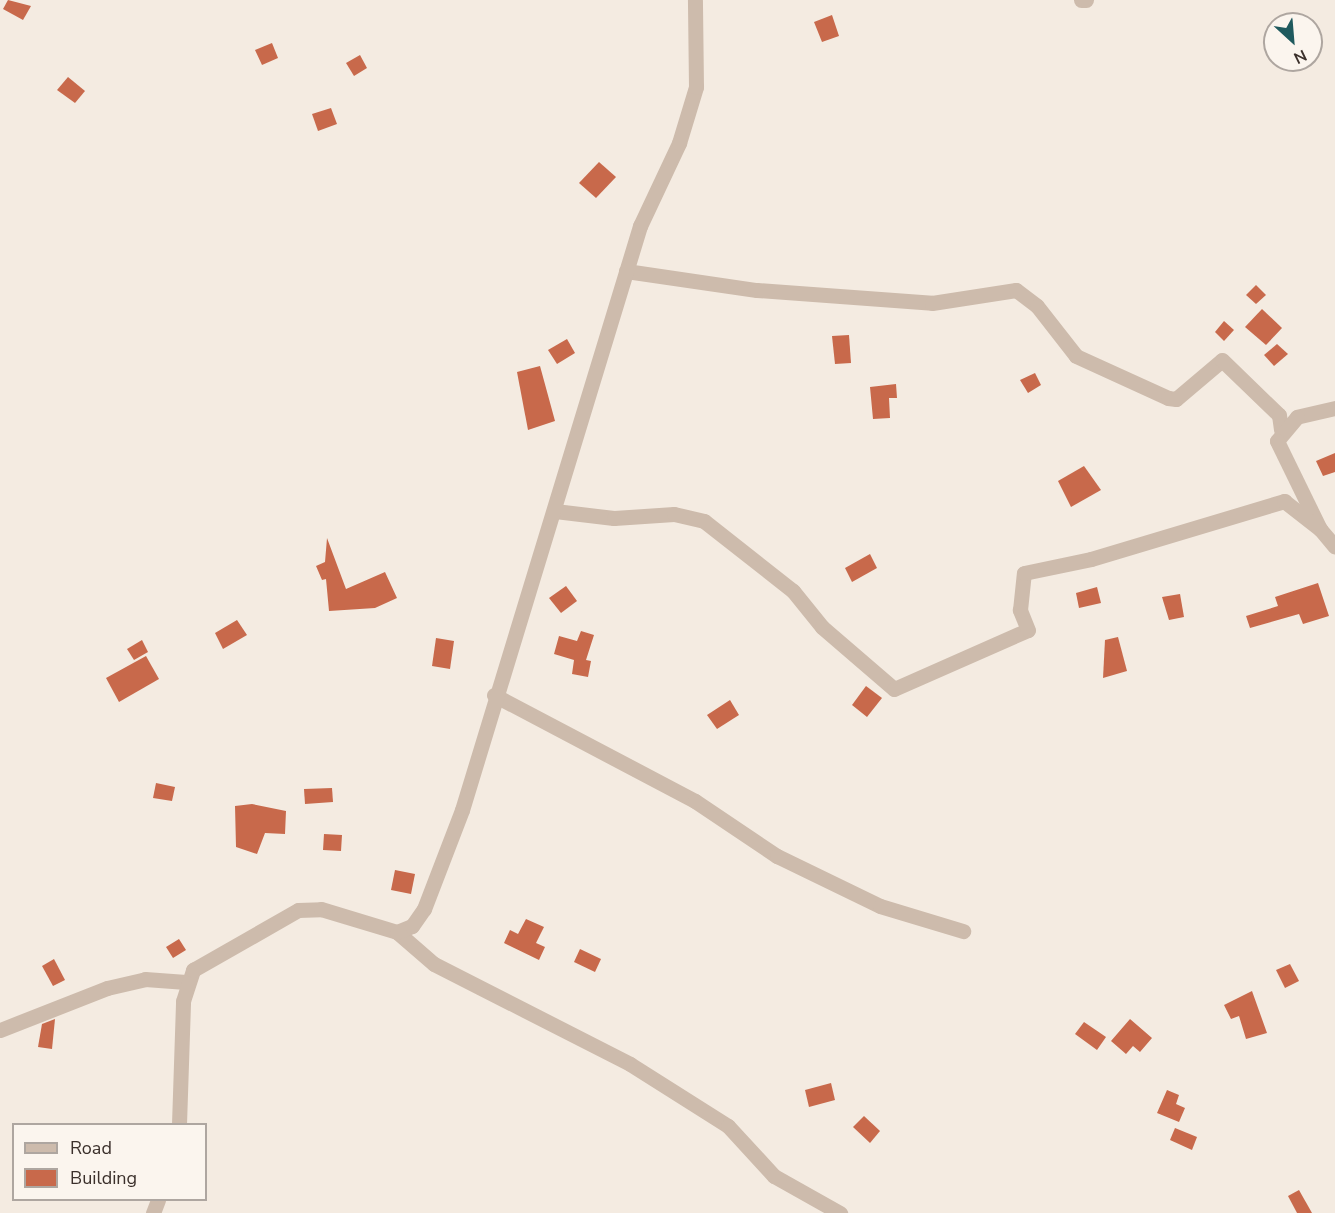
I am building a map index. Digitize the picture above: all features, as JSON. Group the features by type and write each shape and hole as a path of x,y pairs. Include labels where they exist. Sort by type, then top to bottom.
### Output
{"street":[{"path":"397,932 412,926 435,884 555,511 640,226 679,143 696,87 695,0"},
{"path":"1081,0 1086,0"},
{"path":"626,271 768,291 932,303 1016,290 1037,306 1076,356 1168,398 1176,399 1222,360 1279,415 1281,430 1277,441 1283,462 1320,529 1335,547"},
{"path":"1281,430 1298,417 1335,408"},
{"path":"555,511 614,518 674,514 704,521 794,591 822,627 894,689 1028,630 1020,610 1024,573 1090,559 1284,501 1320,529"},
{"path":"494,695 695,801 777,856 880,906 963,931"},
{"path":"179,1123 186,982 207,958 298,910 321,909 397,932 434,964 630,1064 728,1126 774,1176 840,1213"},
{"path":"0,1030 107,988 145,980 186,982"}],"building":[{"path":"8,0 31,6 23,20 3,9"},
{"path":"832,15 839,36 822,42 814,22"},
{"path":"272,43 278,58 262,65 255,50"},
{"path":"360,55 367,68 354,76 346,63"},
{"path":"68,77 85,91 75,103 57,90"},
{"path":"331,108 337,124 318,131 312,114"},
{"path":"599,162 616,177 596,198 579,183"},
{"path":"1256,285 1266,295 1256,304 1246,295"},
{"path":"1262,309 1282,328 1266,345 1245,327"},
{"path":"1224,321 1234,330 1224,341 1215,332"},
{"path":"849,335 851,363 835,364 832,336"},
{"path":"567,339 575,353 557,364 548,350"},
{"path":"1277,344 1288,354 1274,366 1264,355"},
{"path":"540,366 555,421 528,430 517,372"},
{"path":"1035,373 1041,385 1028,393 1020,380"},
{"path":"896,384 897,398 889,398 890,418 873,419 870,387"},
{"path":"1335,453 1335,472 1323,476 1316,461"},
{"path":"1084,466 1101,490 1071,507 1058,481"},
{"path":"327,538 346,589 385,572 397,598 375,608 329,611 326,579 322,580 316,566 325,562"},
{"path":"870,554 877,568 852,582 845,568"},
{"path":"1318,583 1329,616 1303,624 1299,614 1250,628 1246,616 1278,606 1275,597"},
{"path":"566,586 577,601 561,613 549,598"},
{"path":"1097,587 1101,603 1079,608 1076,593"},
{"path":"1180,594 1184,617 1169,620 1162,597"},
{"path":"237,620 247,635 223,649 215,633"},
{"path":"581,631 594,635 586,660 591,661 588,677 572,674 574,660 554,654 559,636 577,641"},
{"path":"1118,637 1127,671 1103,678 1105,640"},
{"path":"436,638 454,641 450,669 432,666"},
{"path":"142,640 148,652 134,660 127,649"},
{"path":"146,656 159,679 119,702 106,678"},
{"path":"866,686 882,698 867,717 852,705"},
{"path":"730,700 739,715 717,729 707,715"},
{"path":"156,783 175,787 172,801 153,798"},
{"path":"332,788 333,802 305,804 304,789"},
{"path":"252,804 286,811 285,834 265,833 257,854 236,847 235,806"},
{"path":"324,834 342,835 341,851 323,850"},
{"path":"395,870 415,874 411,894 391,890"},
{"path":"526,919 544,927 536,943 545,947 539,960 504,943 510,930 518,934"},
{"path":"179,939 186,950 173,958 166,947"},
{"path":"580,949 601,959 595,972 574,962"},
{"path":"54,959 65,980 53,986 42,966"},
{"path":"1290,964 1299,981 1285,988 1276,970"},
{"path":"1252,991 1267,1033 1246,1039 1239,1016 1231,1019 1224,1005"},
{"path":"55,1019 52,1049 38,1047 42,1024"},
{"path":"1130,1019 1152,1038 1140,1052 1133,1046 1126,1054 1111,1041"},
{"path":"1084,1022 1106,1037 1097,1050 1075,1034"},
{"path":"831,1083 835,1100 809,1107 805,1090"},
{"path":"1167,1090 1179,1095 1176,1104 1185,1108 1179,1122 1157,1113"},
{"path":"864,1116 880,1131 870,1143 853,1127"},
{"path":"1175,1128 1197,1137 1192,1150 1170,1140"},
{"path":"1299,1190 1312,1213 1297,1213 1288,1196"}]}
